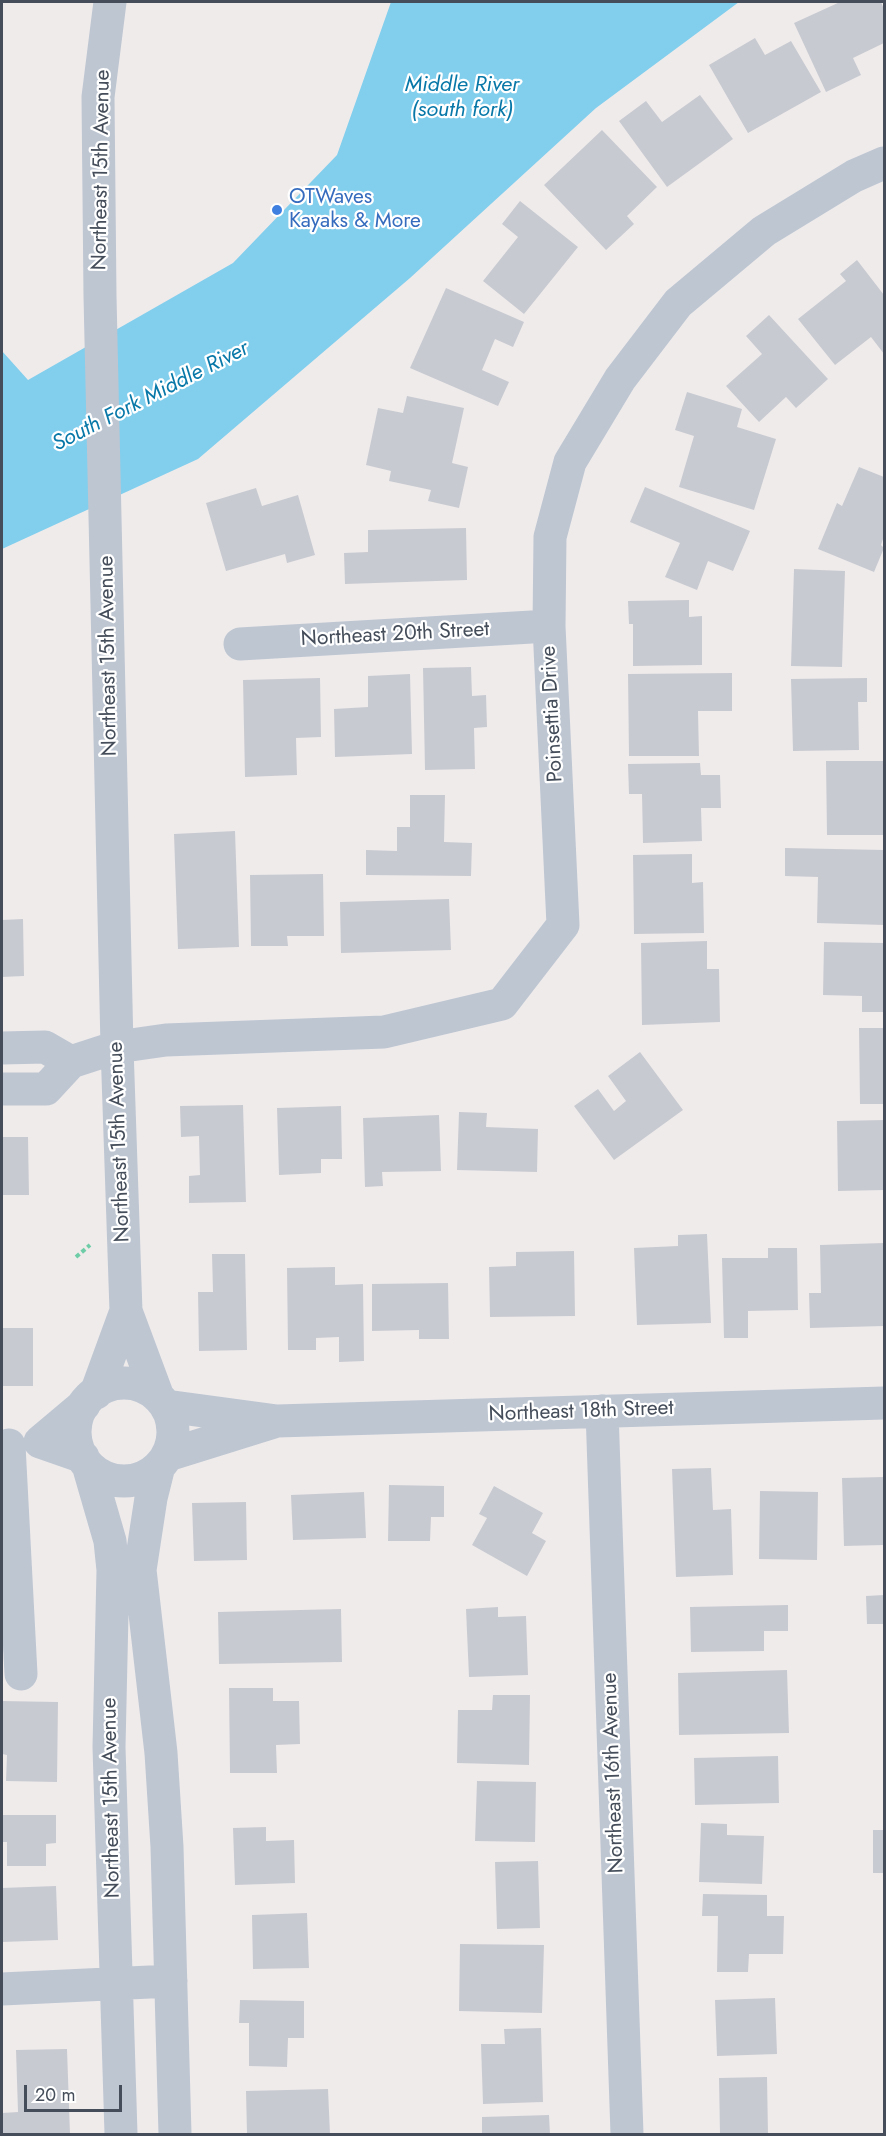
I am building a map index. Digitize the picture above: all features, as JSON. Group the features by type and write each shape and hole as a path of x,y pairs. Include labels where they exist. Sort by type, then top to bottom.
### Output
{"street":[{"name":"Northeast 15th Avenue","path":"110,2 98,96 100,296 117,1047 126,1311 162,1401"},
{"name":"Poinsettia Drive","path":"71,1062 117,1047 166,1040 384,1032 502,1004 563,925 549,626 550,537 570,462 620,379 678,303 764,231 854,176 885,163"},
{"name":"Northeast 20th Street","path":"240,644 549,626"},
{"path":"2,1048 45,1047 71,1062 46,1089 2,1089"},
{"name":"Northeast 15th Avenue","path":"90,1399 126,1311"},
{"path":"17,1444 111,1385 128,1383 144,1388 162,1401 172,1421 173,1439 151,1498 140,1570 161,1753 167,1847 176,2134"},
{"path":"90,1399 75,1425 77,1446 85,1461 100,1475 116,1480 132,1481 147,1476 164,1461"},
{"name":"Northeast 18th Street","path":"162,1401 277,1421 885,1403"},
{"name":"Northeast 16th Avenue","path":"602,1411 627,2134"},
{"name":"Northeast 18th Street","path":"164,1461 277,1421"},
{"path":"17,1444 85,1461"},
{"path":"17,1444 21,1674"},
{"name":"Northeast 15th Avenue","path":"85,1461 110,1541 113,1570 109,1747 121,2134"},
{"path":"2,1989 171,1981"}],"water":[{"name":"Middle River (south fork)","path":"391,2 739,2 596,108 410,278 198,459 2,549 2,351 28,380 233,263 337,155"}],"building":[{"path":"840,2 881,2 884,9 884,43 853,58 861,75 826,92 794,23"},
{"path":"755,38 765,55 791,41 821,92 748,133 709,65"},
{"path":"700,95 733,139 667,187 619,121 646,101 662,122"},
{"path":"602,130 657,187 627,216 634,224 606,250 544,185"},
{"path":"520,201 578,247 524,314 483,281 518,237 502,224"},
{"path":"857,260 884,295 884,354 871,337 835,365 798,319 846,281 840,274"},
{"path":"446,288 524,322 513,347 495,339 482,370 509,382 498,406 410,368"},
{"path":"769,315 828,379 796,408 786,397 759,422 726,386 762,354 746,336"},
{"path":"687,392 742,409 737,427 776,439 754,510 679,487 694,436 675,430"},
{"path":"407,396 464,408 452,463 468,467 459,508 428,501 431,490 389,481 391,471 366,465 378,408 403,413"},
{"path":"859,467 884,477 884,536 881,545 884,548 874,572 818,549 837,503 842,506"},
{"path":"645,487 750,531 733,571 708,561 697,590 665,577 680,543 630,522"},
{"path":"256,488 262,506 298,495 315,555 287,563 285,554 226,571 206,503"},
{"path":"466,528 467,580 345,584 344,553 368,552 368,530"},
{"path":"794,569 845,571 842,667 791,666"},
{"path":"689,600 689,617 702,616 702,665 633,666 633,624 629,624 628,601"},
{"path":"471,667 472,696 486,695 487,727 474,728 475,769 425,770 423,668"},
{"path":"732,673 732,711 698,711 699,756 629,756 628,674"},
{"path":"410,674 412,754 335,757 334,709 368,707 368,676"},
{"path":"320,678 321,737 296,738 297,775 245,777 243,680"},
{"path":"867,678 867,702 858,702 859,750 793,751 791,679"},
{"path":"826,761 884,761 884,835 827,835"},
{"path":"700,763 701,775 720,775 721,808 701,808 702,841 643,843 642,794 629,794 628,764"},
{"path":"410,795 445,795 444,842 472,843 471,876 366,875 366,850 397,851 397,827 410,827"},
{"path":"235,831 239,947 178,949 174,834"},
{"path":"785,848 884,850 884,925 817,923 818,877 785,876"},
{"path":"692,854 692,883 703,882 704,933 634,934 633,855"},
{"path":"323,874 324,936 287,936 288,946 251,946 250,875"},
{"path":"449,899 451,950 341,953 340,902"},
{"path":"23,919 24,976 2,977 2,920"},
{"path":"707,941 707,969 719,969 720,1022 642,1025 641,943"},
{"path":"824,942 884,943 884,1012 862,1012 862,996 823,995"},
{"path":"859,1028 884,1028 884,1104 860,1104"},
{"path":"640,1052 683,1110 614,1160 574,1106 598,1089 614,1111 626,1101 608,1076"},
{"path":"243,1105 246,1202 189,1203 189,1176 200,1175 199,1136 181,1137 180,1106"},
{"path":"341,1106 342,1159 321,1159 321,1173 279,1175 277,1108"},
{"path":"459,1112 487,1113 486,1127 538,1129 537,1172 457,1170"},
{"path":"439,1115 441,1171 382,1172 383,1186 365,1187 363,1118"},
{"path":"884,1120 884,1190 838,1191 837,1121"},
{"path":"2,1137 28,1137 29,1195 2,1195"},
{"path":"707,1234 711,1323 637,1325 634,1248 678,1246 678,1235"},
{"path":"884,1243 884,1326 810,1328 809,1293 821,1293 820,1245"},
{"path":"768,1248 797,1248 798,1310 748,1311 748,1338 724,1338 722,1258 768,1258"},
{"path":"574,1251 575,1316 490,1317 489,1267 516,1266 516,1252"},
{"path":"212,1254 245,1254 247,1350 199,1351 198,1292 213,1292"},
{"path":"335,1267 335,1285 363,1284 364,1361 339,1362 339,1337 316,1338 316,1350 288,1350 287,1268"},
{"path":"448,1283 449,1339 419,1339 419,1330 372,1331 372,1284"},
{"path":"2,1328 33,1328 33,1386 2,1386"},
{"path":"711,1468 713,1510 731,1509 733,1575 676,1577 672,1469"},
{"path":"884,1477 884,1545 844,1546 842,1478"},
{"path":"389,1485 444,1486 444,1517 431,1517 430,1541 388,1541"},
{"path":"494,1486 543,1513 532,1533 546,1541 527,1576 472,1545 487,1518 479,1514"},
{"path":"760,1491 818,1492 817,1560 759,1559"},
{"path":"364,1492 366,1538 293,1540 291,1495"},
{"path":"246,1502 247,1560 194,1561 192,1503"},
{"path":"884,1595 884,1624 867,1624 866,1596"},
{"path":"788,1605 788,1631 764,1631 764,1651 691,1652 690,1607"},
{"path":"498,1607 498,1617 526,1616 528,1675 469,1677 466,1609"},
{"path":"341,1609 342,1662 219,1664 218,1612"},
{"path":"787,1670 789,1733 679,1735 678,1673"},
{"path":"229,1688 273,1688 273,1701 299,1701 300,1744 276,1745 277,1773 230,1773"},
{"path":"493,1695 530,1695 529,1765 457,1763 458,1710 492,1710"},
{"path":"2,1701 58,1702 57,1782 6,1781 7,1755 2,1754"},
{"path":"778,1756 779,1803 695,1805 694,1758"},
{"path":"477,1781 536,1782 535,1842 475,1841"},
{"path":"2,1815 56,1815 56,1843 46,1844 46,1866 7,1866 7,1842 2,1842"},
{"path":"701,1823 727,1824 727,1835 764,1836 762,1884 699,1882"},
{"path":"266,1827 266,1841 294,1840 295,1883 235,1885 233,1828"},
{"path":"873,1830 884,1830 884,1873 873,1873"},
{"path":"538,1861 540,1928 497,1929 495,1862"},
{"path":"56,1886 58,1940 2,1942 2,1888"},
{"path":"703,1894 767,1895 767,1916 784,1916 783,1954 749,1954 748,1972 717,1972 718,1916 702,1916"},
{"path":"307,1913 309,1968 253,1969 252,1915"},
{"path":"460,1944 544,1945 542,2013 459,2011"},
{"path":"775,1998 777,2054 717,2056 715,2000"},
{"path":"240,2000 304,2001 304,2038 288,2038 287,2067 249,2066 249,2023 239,2023"},
{"path":"541,2028 543,2102 483,2104 481,2044 505,2044 504,2029"},
{"path":"67,2049 70,2134 2,2134 2,2113 18,2112 16,2050"},
{"path":"767,2077 768,2134 720,2134 719,2078"},
{"path":"328,2089 330,2134 247,2134 246,2091"},
{"path":"549,2115 550,2134 482,2134 482,2117"}],"place":[{"name":"OTWaves Kayaks & More","path":"277,210"}],"water label":[{"name":"South Fork Middle River","path":"151,397"}]}
